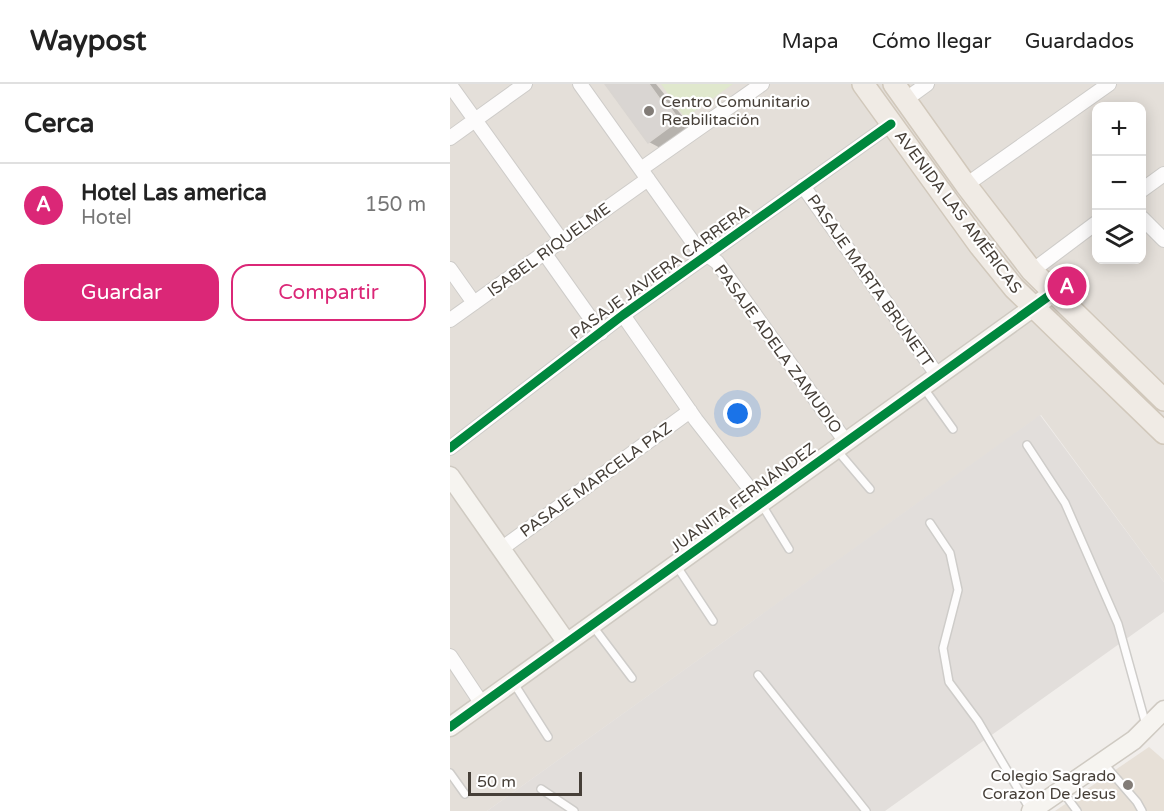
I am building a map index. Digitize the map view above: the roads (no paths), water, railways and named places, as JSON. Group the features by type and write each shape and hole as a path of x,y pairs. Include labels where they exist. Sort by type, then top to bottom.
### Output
{"main road":[{"name":"AVENIDA LAS AMÉRICAS","path":"863,84 1001,273 1164,434"},
{"name":"AVENIDA LAS AMÉRICAS","path":"899,92 1032,271 1164,400"}],"street":[{"path":"450,138 525,84"},
{"name":"PASAJE ADELA ZAMUDIO","path":"580,84 697,248 717,262 841,446"},
{"name":"ISABEL RIQUELME","path":"450,320 545,254 644,174 762,84"},
{"path":"899,92 927,84"},
{"path":"966,185 1109,84"},
{"path":"450,85 562,241"},
{"name":"PASAJE JAVIERA CARRERA","path":"450,448 623,315 891,124"},
{"path":"1146,187 1164,174"},
{"name":"PASAJE MARTA BRUNETT","path":"803,186 931,381"},
{"path":"1146,222 1164,240"},
{"path":"1032,271 1092,226"},
{"path":"545,254 601,333"},
{"path":"450,269 474,303"},
{"name":"JUANITA FERNÁNDEZ","path":"450,727 1053,293"},
{"path":"623,315 690,411 761,503"},
{"name":"PASAJE MARCELA PAZ","path":"501,549 690,411"},
{"path":"450,476 567,643"},
{"path":"450,656 482,704"},
{"path":"1031,811 1147,729 1164,710"}],"lane":[{"path":"931,381 953,429"},
{"path":"1027,445 1065,503 1118,624 1147,729"},
{"path":"841,446 870,489"},
{"path":"761,503 789,549"},
{"path":"930,523 950,553 958,590 943,648 949,682 978,721 1031,811"},
{"path":"676,565 713,621"},
{"path":"592,625 632,678"},
{"path":"758,675 866,811"},
{"path":"513,682 548,736"},
{"path":"1102,762 1137,802 1142,811"},
{"path":"450,773 465,794"},
{"path":"541,789 574,811"},
{"path":"1061,790 1077,811"}],"place":[{"name":"Centro Comunitario Reabilitación","path":"649,111"},
{"name":"Hotel Las america","path":"1067,286"},
{"name":"Colegio Sagrado Corazon De Jesus","path":"1128,785"}]}
